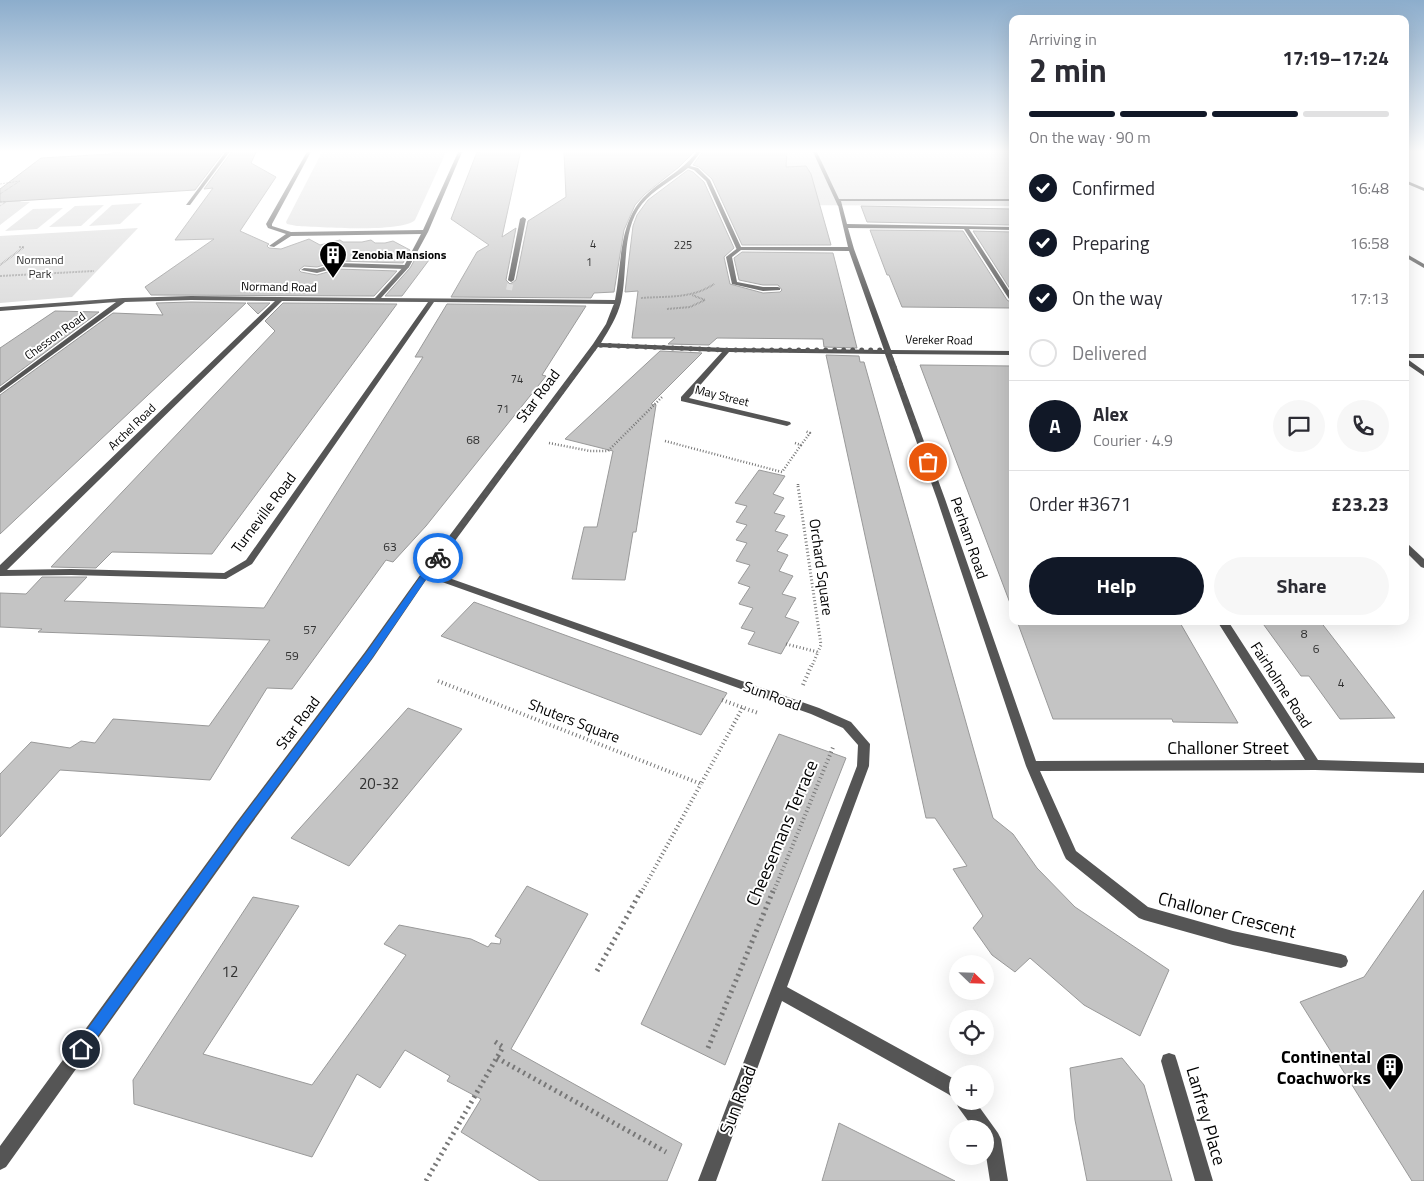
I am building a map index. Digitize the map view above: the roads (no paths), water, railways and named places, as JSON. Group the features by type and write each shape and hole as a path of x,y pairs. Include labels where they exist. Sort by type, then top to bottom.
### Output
{"street":[{"path":"279,205 269,224 275,230 290,234 425,232"},
{"path":"376,300 406,267 437,205"},
{"name":"Star Road","path":"0,1161 241,827 369,655 426,573 596,345 610,322 617,302 627,236 635,211 639,205"},
{"path":"719,205 739,249"},
{"name":"Perham Road","path":"840,205 851,249 888,350 1032,766"},
{"path":"511,280 523,219"},
{"path":"845,226 1009,228"},
{"path":"966,228 1009,294"},
{"path":"272,246 290,234"},
{"path":"778,289 763,289 734,283 729,257 739,249 851,249"},
{"path":"1409,257 1424,266"},
{"path":"304,270 316,271 338,265 406,267"},
{"path":"505,301 509,293"},
{"name":"Normand Road","path":"0,309 123,300 190,298 617,302"},
{"name":"Archel Road","path":"0,572 280,299"},
{"name":"Chesson Road","path":"0,391 123,300"},
{"name":"Turneville Road","path":"0,572 226,576 249,562 432,301"},
{"name":"Vereker Road","path":"596,345 726,350 888,350 1009,353"},
{"name":"May Street","path":"726,350 684,399 787,424"},
{"path":"1409,356 1424,356"},
{"path":"1409,363 1424,374"},
{"path":"1409,550 1424,565"},
{"name":"Sun Road","path":"426,573 794,704 847,725 864,744 863,766 707,1181"},
{"name":"Fairholme Road","path":"1225,625 1316,765"},
{"name":"Challoner Street","path":"1032,766 1316,765 1424,768"},
{"name":"Challoner Crescent","path":"1032,766 1071,855 1144,913 1233,938 1341,961"},
{"path":"779,991 949,1085"},
{"name":"Lanfrey Place","path":"1169,1062 1204,1181"},
{"path":"994,1151 999,1181"}],"tunnel":[{"path":"509,290 511,280"}],"place":[{"name":"Zenobia Mansions","path":"333,279"},
{"name":"Continental Coachworks","path":"1390,1091"}],"park label":[{"name":"Normand Park","path":"40,267"}]}
